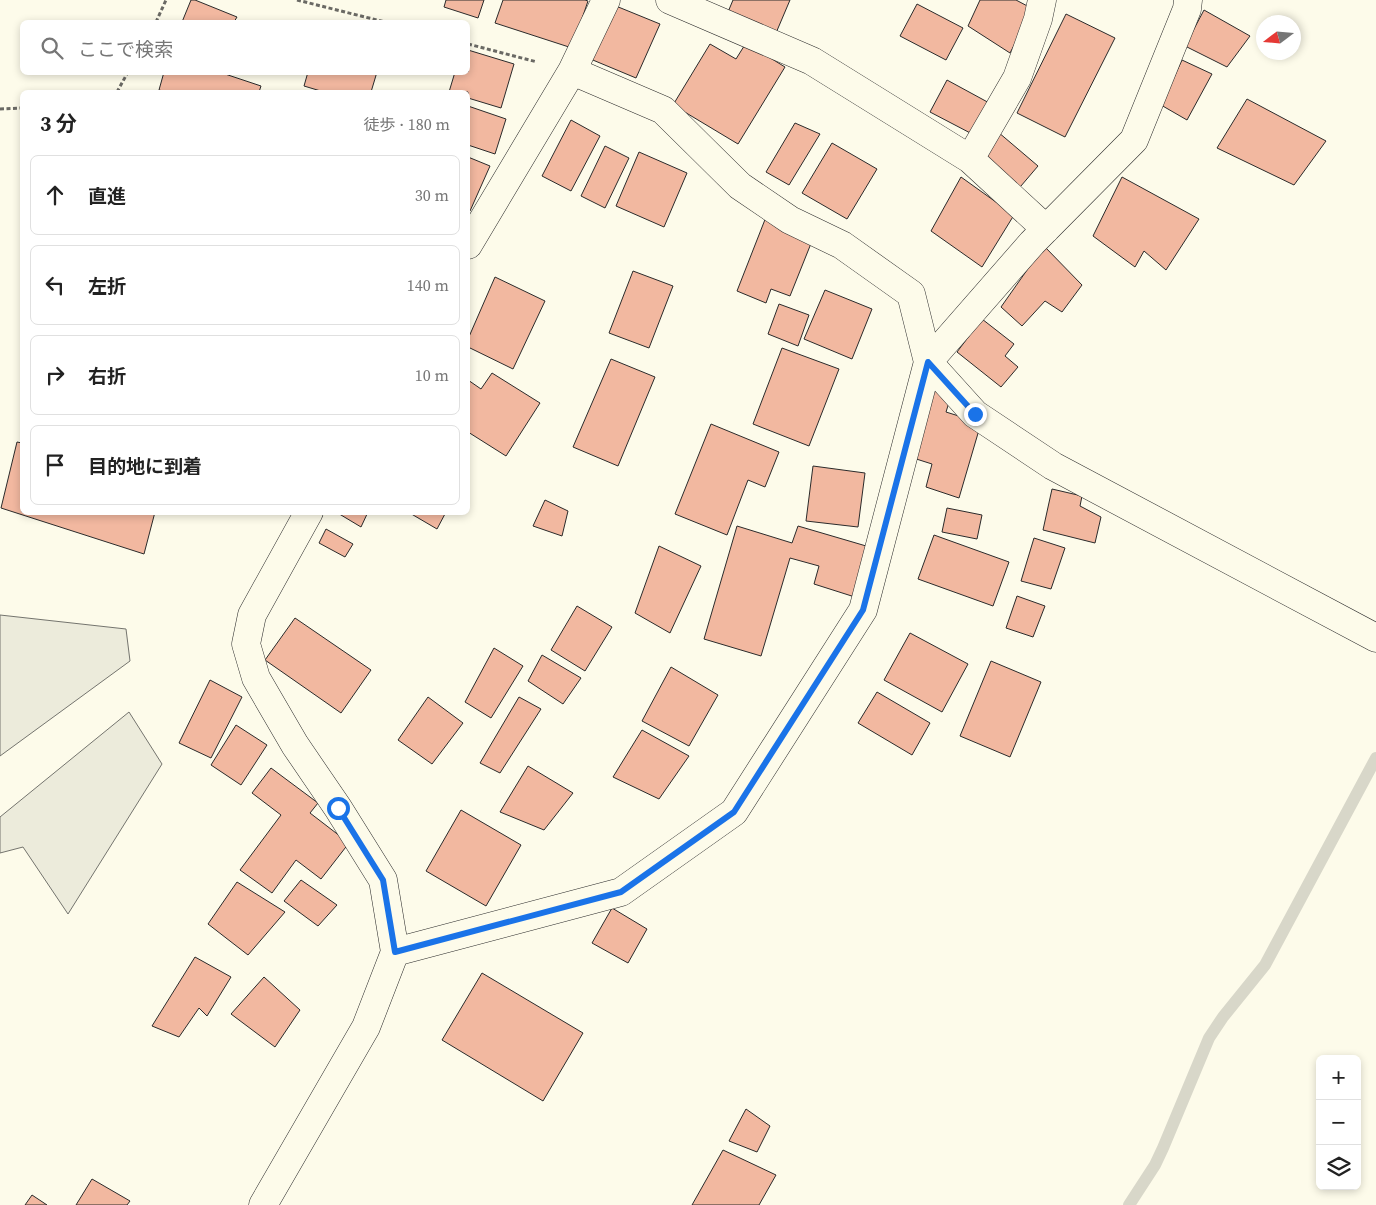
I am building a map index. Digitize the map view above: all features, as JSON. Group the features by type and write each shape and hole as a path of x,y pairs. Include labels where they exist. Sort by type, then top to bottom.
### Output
{"street":[{"path":"470,242 572,71 606,0"},
{"path":"670,0 812,61 970,159 1046,229"},
{"path":"970,159 1017,78 1038,19 1042,0"},
{"path":"395,952 621,892 734,812 863,610 928,362 1046,229 1134,140 1187,9 1188,0"},
{"path":"572,71 663,110 740,186 790,220 842,245 912,294 928,362 975,414 1053,466 1376,638"},
{"path":"263,1205 366,1027 395,952 383,880 338,808 295,745 256,678 246,644 252,615 307,515"}],"path":[{"path":"157,20 166,0"},
{"path":"297,0 377,20"},
{"path":"470,45 572,71"},
{"path":"118,90 126,75"},
{"path":"0,110 20,108"}],"shaded area":[{"path":"0,615 126,629 130,661 0,756"},
{"path":"129,712 162,764 68,914 23,847 0,853 0,817"}],"building":[{"path":"191,0 237,17 235,20 183,20"},
{"path":"446,0 484,0 478,18 444,7"},
{"path":"503,0 588,1 572,48 495,23"},
{"path":"733,0 790,0 776,33 728,12"},
{"path":"980,0 1016,0 1033,9 1010,53 968,26"},
{"path":"611,4 660,24 636,78 588,58"},
{"path":"917,4 963,28 946,60 900,36"},
{"path":"1204,10 1250,36 1227,67 1185,46"},
{"path":"1066,14 1115,38 1065,137 1017,113"},
{"path":"746,43 785,67 738,144 673,105 710,44 736,59"},
{"path":"470,51 514,64 501,108 470,99 470,90 450,90 454,75 470,75"},
{"path":"1182,60 1212,74 1187,120 1161,105"},
{"path":"163,75 228,75 261,86 260,90 159,90"},
{"path":"307,75 376,75 372,90 317,90 304,86"},
{"path":"947,80 993,105 976,136 930,112"},
{"path":"1247,99 1326,141 1294,185 1217,148"},
{"path":"470,107 506,119 495,154 470,146"},
{"path":"571,120 600,136 571,191 542,176"},
{"path":"795,123 820,134 789,185 766,172"},
{"path":"998,132 1038,166 1015,193 975,159"},
{"path":"832,143 877,169 847,219 802,193"},
{"path":"605,146 629,158 605,208 581,196"},
{"path":"639,152 687,173 664,227 616,206"},
{"path":"470,158 490,166 470,211"},
{"path":"961,177 1014,215 982,267 931,231"},
{"path":"1122,177 1199,219 1166,270 1144,251 1135,267 1093,236"},
{"path":"766,217 814,236 790,296 771,289 766,303 737,291"},
{"path":"1044,246 1082,285 1062,312 1045,301 1022,326 1001,307"},
{"path":"633,271 673,286 649,348 609,333"},
{"path":"495,277 545,301 513,369 470,348 470,334"},
{"path":"825,290 872,309 852,359 804,339"},
{"path":"779,304 809,315 798,346 768,334"},
{"path":"982,319 1014,344 1005,356 1018,367 1001,387 957,352"},
{"path":"782,348 839,369 809,446 753,424"},
{"path":"611,359 655,377 618,466 573,447"},
{"path":"492,373 540,403 506,456 470,433 470,381 481,389"},
{"path":"930,390 951,396 946,412 981,423 959,498 926,487 932,464 910,457"},
{"path":"711,424 779,452 765,487 748,480 727,535 675,514"},
{"path":"17,442 20,443 20,514 1,508"},
{"path":"813,466 865,473 858,527 806,521"},
{"path":"1052,489 1082,496 1080,506 1101,517 1095,543 1043,530"},
{"path":"545,500 568,511 562,536 533,526"},
{"path":"947,508 982,515 977,539 942,532"},
{"path":"23,515 154,515 144,554"},
{"path":"341,515 367,515 361,527"},
{"path":"413,515 444,515 437,529"},
{"path":"737,526 792,543 798,526 873,548 858,598 814,584 819,566 790,558 761,656 704,639"},
{"path":"326,529 353,544 345,557 319,543"},
{"path":"934,535 1009,562 993,606 918,579"},
{"path":"1034,538 1065,548 1051,589 1021,581"},
{"path":"659,546 701,566 670,633 635,613"},
{"path":"1017,596 1045,606 1033,637 1006,628"},
{"path":"577,606 612,627 585,671 551,650"},
{"path":"295,618 371,670 341,713 265,660"},
{"path":"910,633 968,664 942,712 884,680"},
{"path":"494,648 523,666 491,718 465,702"},
{"path":"542,655 581,678 563,704 528,681"},
{"path":"991,661 1041,682 1010,757 960,736"},
{"path":"671,667 718,695 689,746 642,721"},
{"path":"210,680 242,697 211,758 179,743"},
{"path":"877,692 930,723 912,755 858,723"},
{"path":"428,697 463,723 432,764 398,740"},
{"path":"519,697 541,709 500,773 480,763"},
{"path":"236,725 267,745 241,785 211,765"},
{"path":"642,730 689,756 659,799 613,777"},
{"path":"528,766 573,793 544,830 500,812"},
{"path":"271,768 318,803 310,813 349,843 321,879 296,860 272,893 240,870 281,815 252,793"},
{"path":"461,810 521,845 486,906 426,871"},
{"path":"301,880 337,905 318,926 284,901"},
{"path":"237,882 285,912 248,955 208,924"},
{"path":"612,908 647,929 628,963 592,943"},
{"path":"195,957 231,977 207,1016 199,1008 179,1037 152,1026"},
{"path":"482,973 583,1033 543,1101 442,1040"},
{"path":"264,977 300,1010 275,1047 231,1014"},
{"path":"746,1109 770,1126 757,1152 729,1141"},
{"path":"723,1150 776,1175 759,1205 692,1205"},
{"path":"92,1179 130,1201 127,1205 76,1205"},
{"path":"32,1195 47,1205 25,1205"}],"waterway":[{"path":"1129,1205 1155,1165 1209,1038 1223,1017 1265,965 1376,758"}],"route":[{"path":"338,808 383,880 395,952 621,892 734,812 863,610 928,362 975,414"}]}
